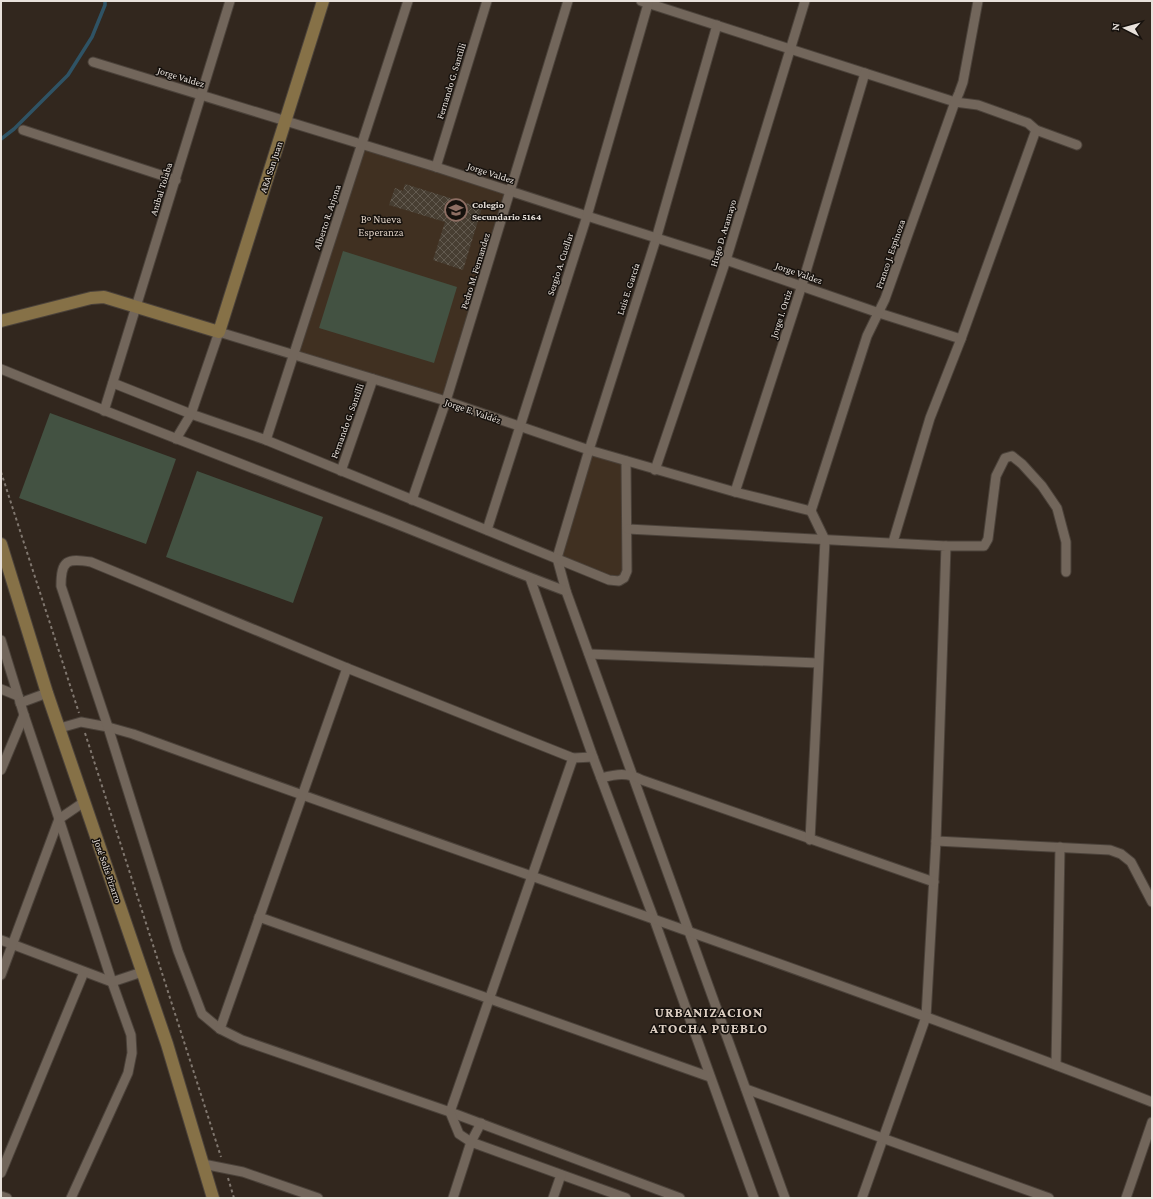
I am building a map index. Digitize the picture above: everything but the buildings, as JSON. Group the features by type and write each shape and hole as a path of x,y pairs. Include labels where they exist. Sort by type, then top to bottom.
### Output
{"main road":[{"name":"ARA San Juan","path":"219,332 323,1"},
{"name":"Jorge E. Valdéz","path":"1,321 91,298 104,297 219,332"},
{"name":"José Solís Pizarro","path":"1,544 47,692 167,1044 213,1198"}],"street":[{"name":"Anibal Tolaba","path":"104,411 230,1"},
{"name":"Alberto R. Arjona","path":"266,440 408,1"},
{"name":"Fernando G. Santilli","path":"436,167 487,1"},
{"name":"Pedro M. Fernandez","path":"412,500 446,401 568,1"},
{"name":"Hugo D. Aramayo","path":"655,470 726,260 805,1"},
{"name":"Franco J. Espinoza","path":"811,511 867,336 885,299 954,102 959,94 963,82 978,1"},
{"path":"645,2 954,102 978,105 1028,123 1036,130 1077,145"},
{"name":"Sergio A. Cuellar","path":"487,530 518,427 586,216 645,2"},
{"name":"Luis E. García","path":"556,558 656,239 717,25"},
{"name":"Jorge Valdez","path":"93,62 436,167 656,239 726,260 802,285 879,313 961,339"},
{"name":"Jorge I. Ortiz","path":"735,492 802,285 865,73"},
{"path":"23,130 176,180"},
{"path":"893,542 930,418 961,339 1036,130"},
{"path":"176,439 191,414 219,332"},
{"name":"Jorge E. Valdéz","path":"219,332 446,401 518,427 655,470 811,511"},
{"path":"1,369 104,411 401,526 530,578 566,590"},
{"name":"Fernando G. Santilli","path":"340,471 373,379"},
{"path":"113,383 191,414 266,440 609,580 619,581 624,578 627,571 628,529 626,461"},
{"path":"628,529 946,546 984,546 988,539 996,476 1005,458 1012,456 1022,464 1042,486 1057,508 1066,542 1066,572"},
{"path":"810,840 825,540 811,511"},
{"path":"862,1198 926,1017 936,841 946,546"},
{"path":"556,558 566,590 785,1198"},
{"path":"593,757 573,758 347,668 91,562 69,560 64,565 61,575 61,586 108,726 178,951 202,1014 220,1029 242,1040 450,1112 680,1198"},
{"path":"530,578 593,757 654,919 710,1077 755,1197"},
{"path":"1,640 24,715 112,982 131,1035 132,1053 128,1073 71,1198"},
{"path":"590,654 818,663"},
{"path":"220,1029 347,668"},
{"path":"1,689 19,699 47,692"},
{"path":"1,770 24,715"},
{"path":"60,728 81,722 108,726 132,734 302,796 654,919 926,1017 1152,1102"},
{"path":"573,758 450,1112 459,1134 471,1142 626,1198"},
{"path":"601,778 619,774 633,775 642,780 810,840 934,882"},
{"path":"1,975 59,819 84,802"},
{"path":"936,841 1110,850 1121,854 1131,862 1152,902"},
{"path":"1056,1065 1060,847"},
{"path":"259,917 710,1077"},
{"path":"1,940 112,982 142,972"},
{"path":"1,1173 84,972"},
{"path":"746,1089 1049,1198"},
{"path":"1126,1198 1152,1122"},
{"path":"453,1198 471,1142 481,1124"},
{"path":"203,1164 243,1172 318,1198"},
{"path":"553,1198 561,1175"},
{"path":"1,1196 7,1198"}],"path":[{"path":"1,472 234,1198"}],"shaded area":[{"path":"363,146 508,192 445,400 295,354"},
{"path":"589,450 626,461 626,571 618,580 558,558"}],"green space":[{"path":"343,251 457,287 434,363 319,328"},
{"path":"50,413 176,459 146,544 19,498"},
{"path":"197,471 323,517 293,603 166,557"}],"waterway":[{"path":"1,139 14,129 68,75 92,37 105,5 105,1"}],"place":[{"name":"Colegio Secundario 5164","path":"456,210"}],"district":[{"name":"Bº Nueva Esperanza","path":"381,225"},
{"name":"URBANIZACION ATOCHA PUEBLO","path":"709,1020"}]}
